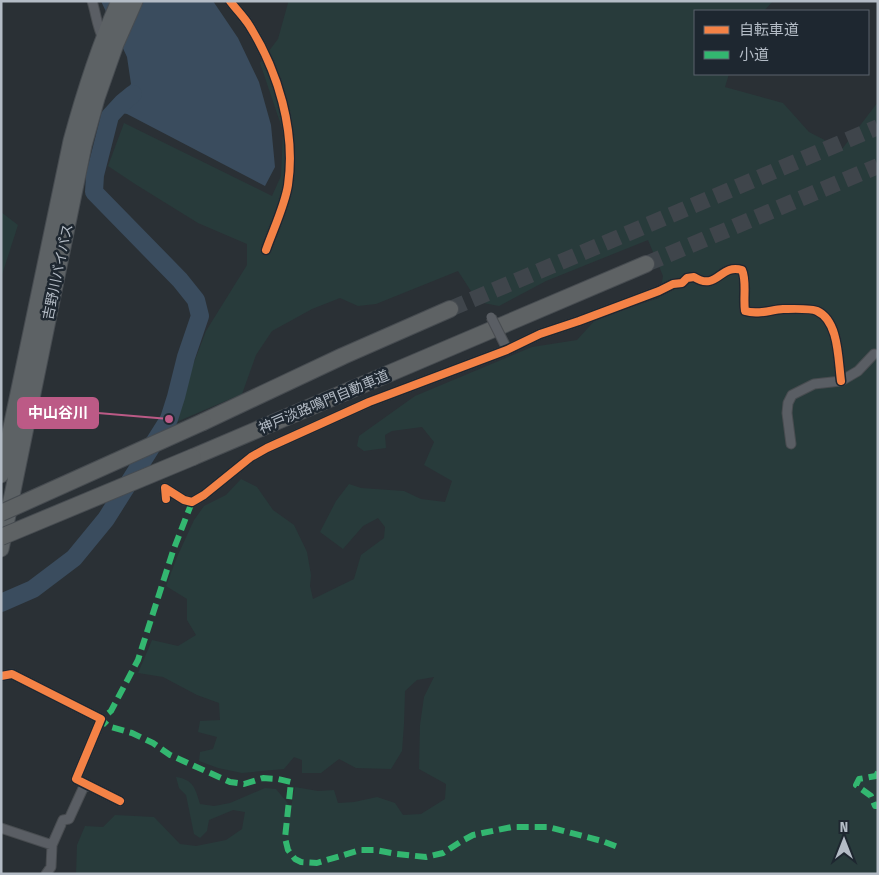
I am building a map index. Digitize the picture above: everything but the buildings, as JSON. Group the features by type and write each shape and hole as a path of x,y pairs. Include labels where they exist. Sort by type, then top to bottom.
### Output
{"highway":[{"name":"吉野川バイパス","path":"1,549 84,145 110,41 110,21 118,1"},
{"name":"吉野川バイパス","path":"1,475 71,141 84,92 110,41 135,1"},
{"name":"神戸淡路鳴門自動車道","path":"1,537 646,264"},
{"path":"1,513 450,309"}],"street":[{"path":"92,1 100,32 110,41"},
{"path":"230,1 249,24 271,67 284,109 291,158 288,187 266,250"},
{"path":"166,499 165,488 184,500 192,502 204,496 251,457 266,448 361,405 540,334 659,291 673,284 682,283 688,278 694,277 708,281 715,279 728,269 742,270 744,276 743,301 745,311 751,313 782,309 816,310 826,317 832,326 835,337 841,381"},
{"path":"491,317 506,348"},
{"path":"790,444 787,413 788,403 792,395 814,384 841,381 858,371 874,354"},
{"path":"1,683 1,678 12,674 101,719 76,779 120,801"},
{"path":"46,874 51,867 52,845 63,820 69,819 85,784"},
{"path":"1,828 52,845"}],"shaded area":[{"path":"287,1 773,1 765,10 694,10 694,75 729,75 725,87 783,103 809,132 842,149 878,102 878,874 76,874 77,845 85,826 103,827 115,815 154,817 180,844 196,846 226,840 242,829 245,812 233,810 209,820 207,831 200,838 194,834 186,795 179,788 176,777 187,780 193,786 200,804 214,806 230,803 265,788 276,789 291,807 295,787 318,791 334,790 338,803 377,797 395,803 403,815 421,814 445,799 446,784 419,769 420,725 424,697 434,677 417,680 405,691 402,751 391,769 356,768 339,759 321,773 302,773 302,760 294,757 284,769 242,773 218,768 199,761 200,752 213,749 217,737 198,732 200,721 220,720 219,703 197,695 163,677 138,673 152,640 178,646 196,635 187,620 187,599 166,586 177,557 194,520 204,506 226,495 241,479 257,487 273,510 294,525 307,552 313,599 354,579 361,555 384,538 385,527 378,518 363,526 343,549 320,532 336,501 349,484 361,488 404,491 421,499 445,502 452,481 424,465 434,442 422,427 392,431 385,435 386,448 364,451 357,446 359,436 415,396 532,347 577,340 597,318 659,298 663,276 648,240 546,281 499,306 478,302 458,271 376,304 358,306 340,298 312,309 272,331 256,355 242,394 174,423 180,410 188,378 206,331 247,265 247,244 198,223 108,166 124,123 272,196 281,176 283,131 260,63 278,39"},
{"path":"1,212 18,225 1,278"}],"water":[{"path":"101,1 213,1 238,38 259,82 271,125 275,167 265,186 127,114 116,112 111,103 118,100 131,84 127,57"}],"waterway":[{"path":"1,603 33,589 74,558 106,519 169,419 186,357 200,316 196,300 180,280 94,192 95,175 110,116 133,94"}],"tunnel":[{"path":"450,309 878,127"},
{"path":"646,264 878,166"}],"marked path":[{"path":"192,502 173,551 138,660 111,711 101,719 108,726 132,733 153,743 170,755 230,782 244,784 263,778 291,782 285,838 288,850 295,859 301,862 317,863 360,850 375,850 426,857 443,853 473,835 512,827 548,827 618,847"},
{"path":"878,772 876,776 859,779 856,785 871,796 875,806 878,806"}],"cycle path":[{"path":"230,1 249,25 268,62 276,82 287,123 290,165 288,185 282,209 266,250"},
{"path":"166,499 165,488 184,500 192,502 204,495 251,457 369,402 507,350 540,334 659,291 673,284 682,283 687,278 694,277 702,281 708,281 713,280 728,270 742,270 745,284 745,311 806,309 817,311 824,316 830,323 836,342 841,381"},
{"path":"1,676 12,674 101,719 76,779 120,801"}],"place":[{"name":"中山谷川","path":"169,419"}]}
